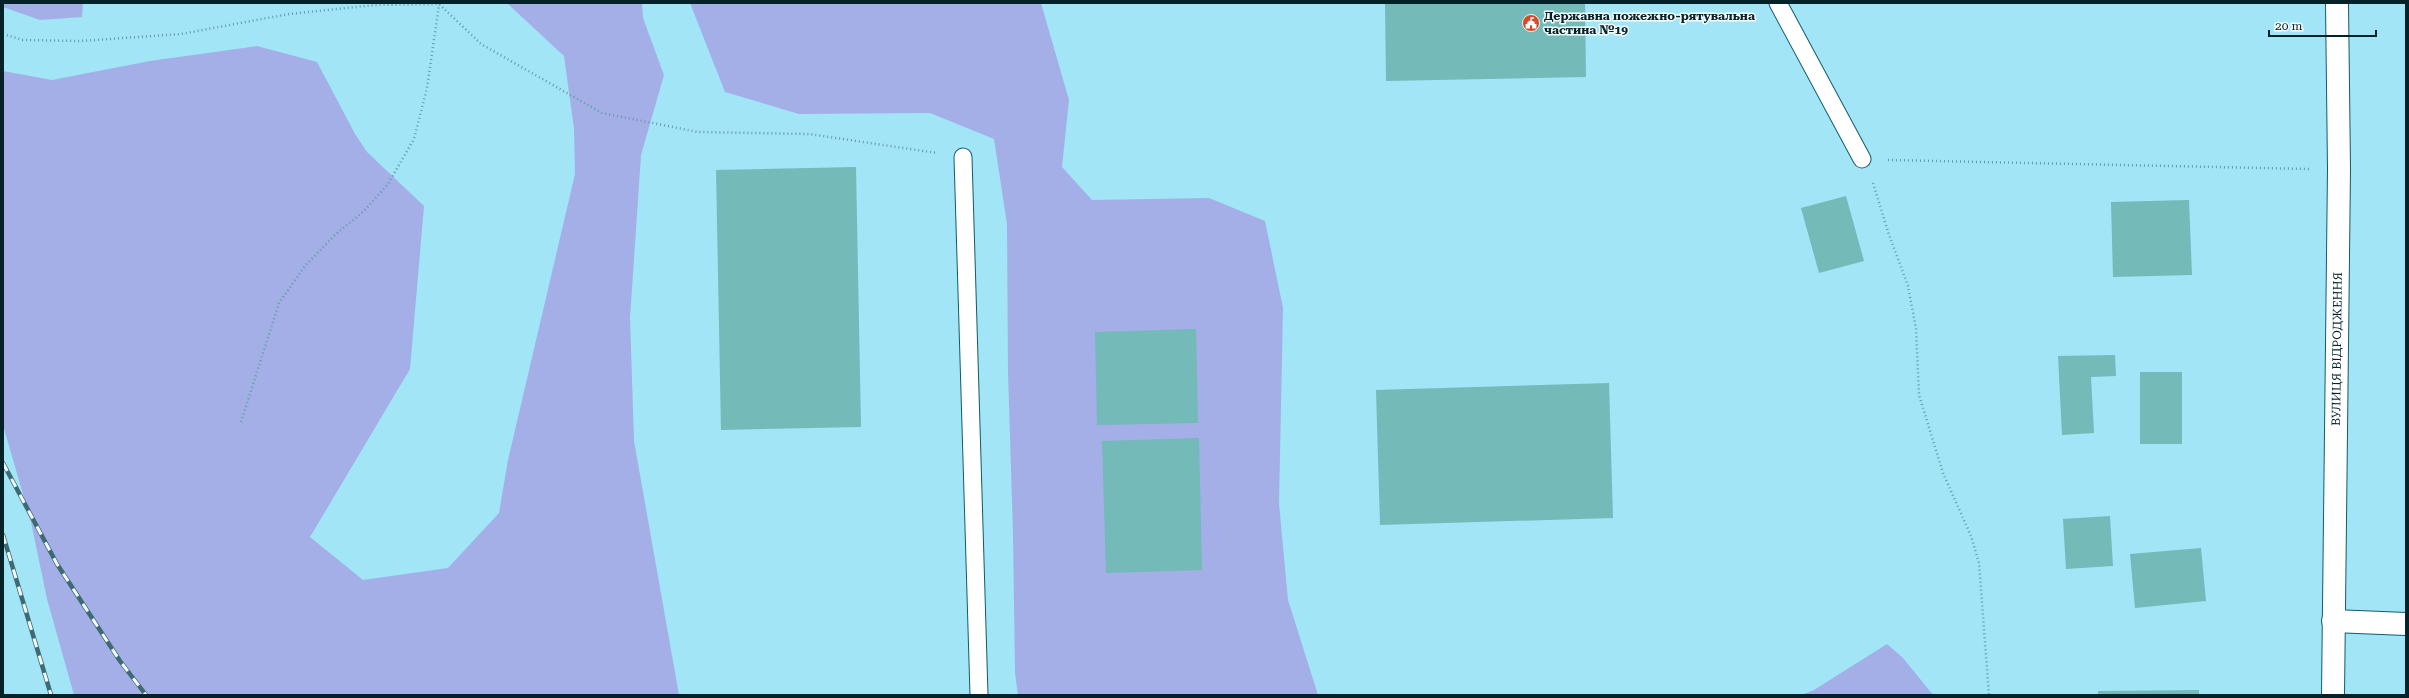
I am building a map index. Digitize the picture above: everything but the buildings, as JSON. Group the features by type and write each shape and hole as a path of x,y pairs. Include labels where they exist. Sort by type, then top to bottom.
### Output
{"street":[{"name":"ВУЛИЦЯ ВІДРОДЖЕННЯ","path":"2333,695 2340,169 2337,3"},
{"path":"2333,622 2406,624"}],"lane":[{"path":"1778,3 1862,159"},
{"path":"963,157 979,695"}],"path":[{"path":"3,34 24,40 80,41 181,34 289,14 360,7 439,4 481,44 602,113 698,132 809,134 963,157"},
{"path":"241,422 279,303 305,266 336,234 364,211 388,184 414,139 427,88 439,4"},
{"path":"1989,695 1979,563 1971,536 1942,473 1919,395 1916,329 1908,286 1888,235 1878,194 1862,159 2340,169"}],"shaded area":[{"path":"3,3 83,3 82,17 40,20 3,7"},
{"path":"507,3 642,3 643,18 664,75 641,155 630,318 634,441 679,695 74,695 47,599 31,522 3,425 3,71 52,80 150,61 257,46 317,62 355,134 367,152 424,206 410,369 310,537 363,580 448,568 499,513 508,460 575,174 574,129 564,56"},
{"path":"690,3 1041,3 1069,100 1062,167 1092,200 1209,198 1265,221 1283,308 1279,504 1288,600 1318,695 1018,695 1015,673 1013,533 1008,371 1007,224 994,139 930,113 799,114 725,92"},
{"path":"1887,644 1903,658 1933,695 1801,695 1814,690"}],"railway":[{"path":"3,463 57,564 120,661 146,695"},
{"path":"3,535 51,695"}],"place":[{"name":"Державна пожежно-рятувальна частина №19","path":"1531,23"}]}
